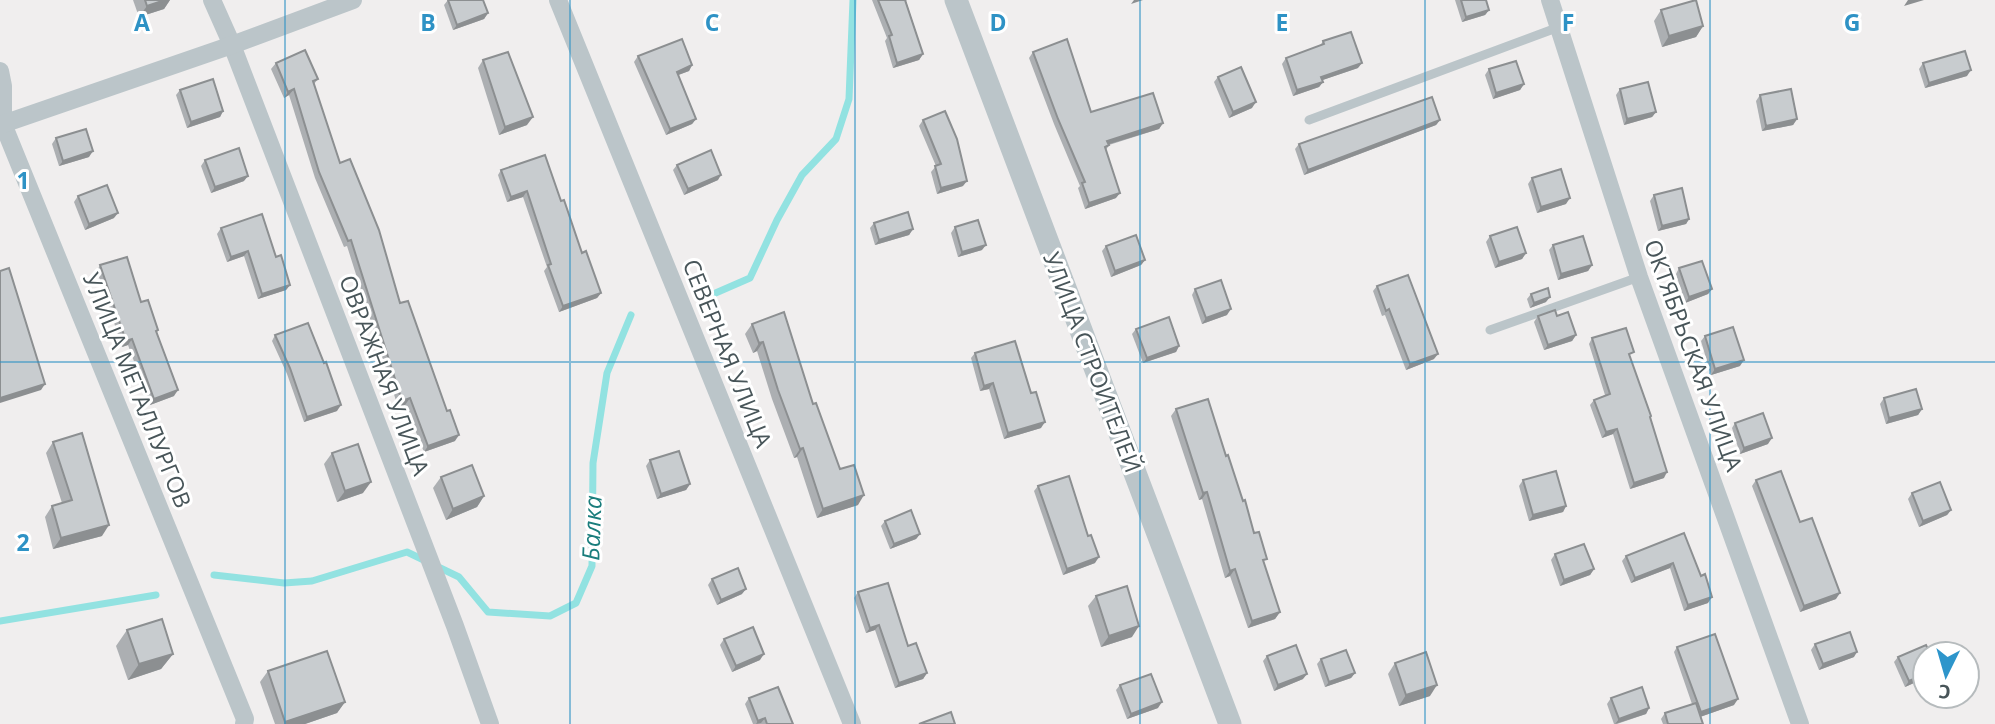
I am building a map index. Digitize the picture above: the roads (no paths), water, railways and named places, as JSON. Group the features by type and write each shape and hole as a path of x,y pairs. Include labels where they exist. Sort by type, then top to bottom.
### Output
{"street":[{"name":"ОВРАЖНАЯ УЛИЦА","path":"212,0 232,45 490,724"},
{"path":"1,125 232,45 352,0"},
{"name":"СЕВЕРНАЯ УЛИЦА","path":"558,0 852,724"},
{"name":"УЛИЦА СТРОИТЕЛЕЙ","path":"956,0 1230,724"},
{"name":"ОКТЯБРЬСКАЯ УЛИЦА","path":"1550,0 1639,277 1800,724"},
{"name":"УЛИЦА МЕТАЛЛУРГОВ","path":"0,71 3,86 1,125 179,552 245,719 244,724"}],"lane":[{"path":"1309,120 1559,27"},
{"path":"1490,330 1639,277"}],"waterway":[{"name":"Балка","path":"711,295 750,278 802,175 836,139 849,99 853,0"},
{"name":"Балка","path":"214,575 284,583 312,581 407,552 459,577 488,612 550,616 576,603 592,566 593,463 607,373 631,315"},
{"name":"Балка","path":"0,621 156,595"}]}
